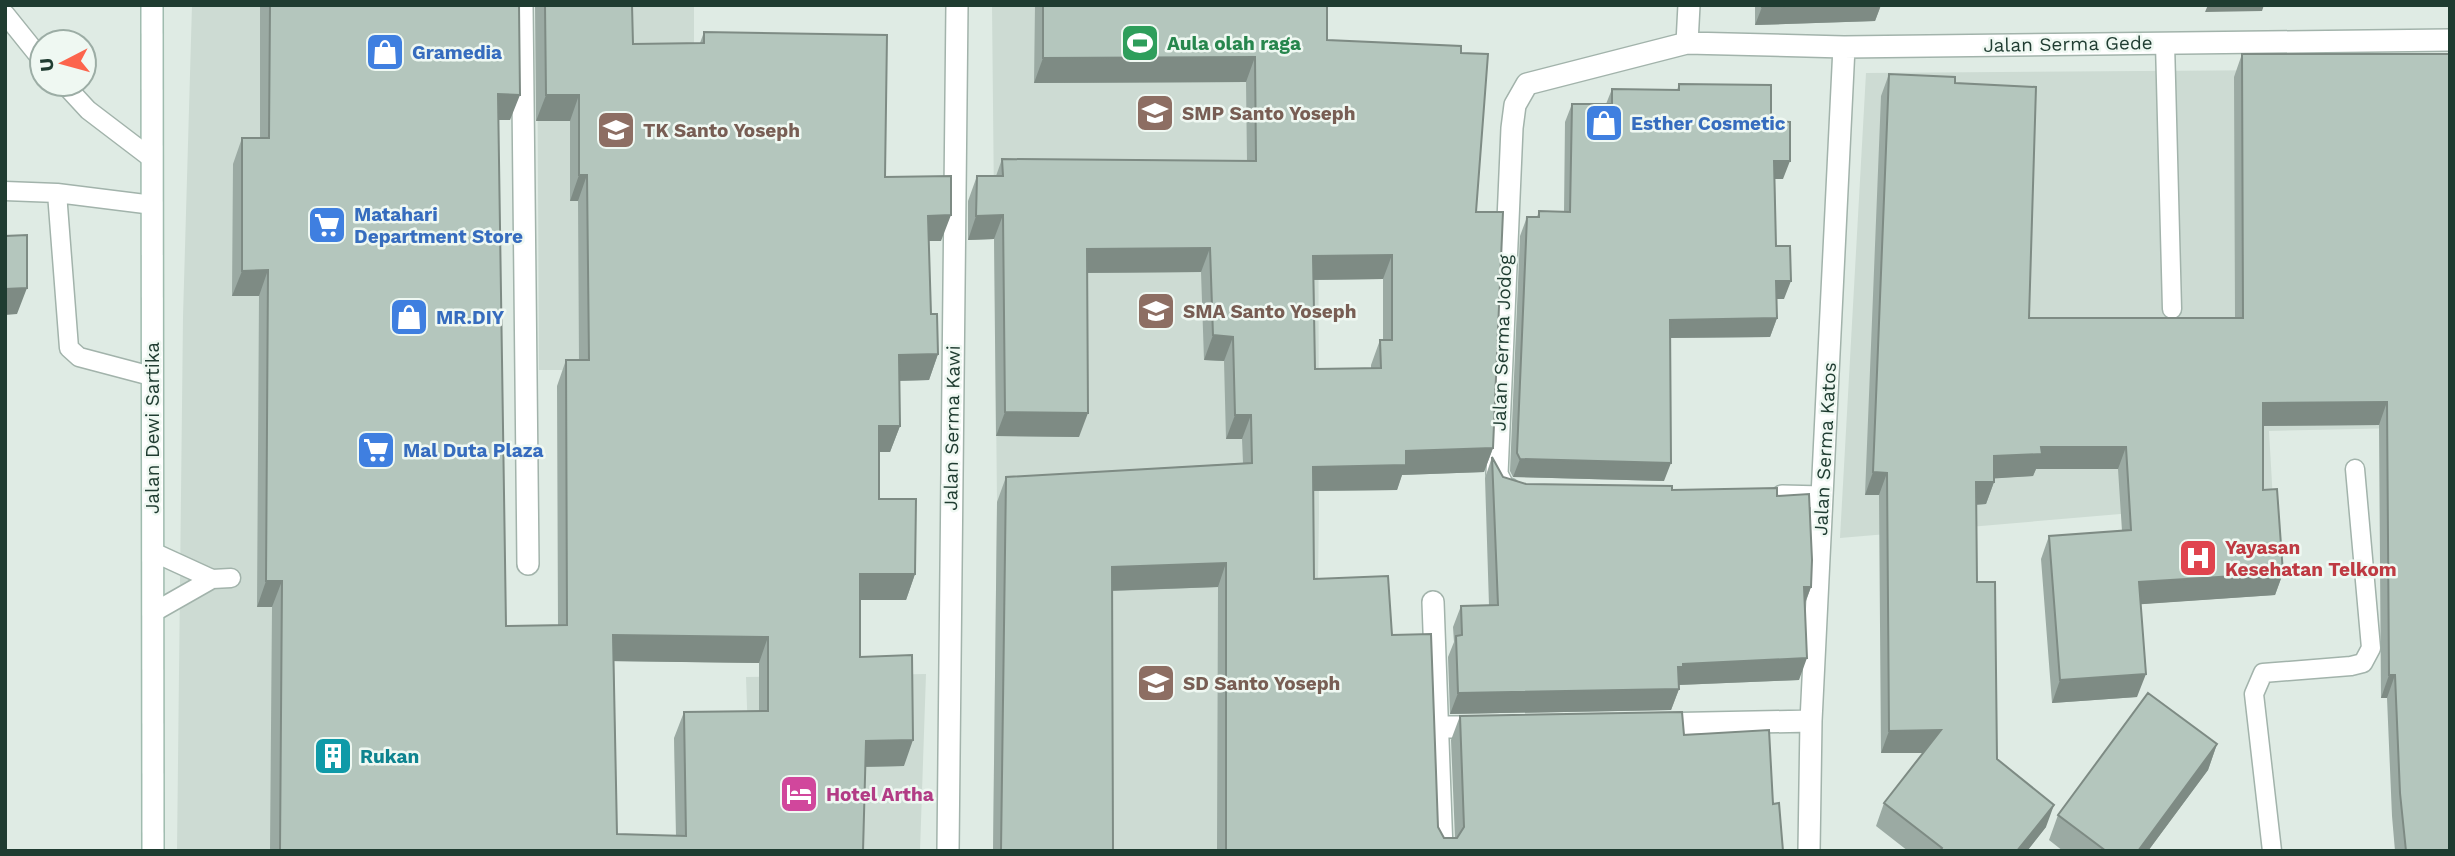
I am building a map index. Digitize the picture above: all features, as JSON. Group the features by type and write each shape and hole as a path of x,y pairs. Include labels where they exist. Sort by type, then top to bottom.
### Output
{"street":[{"name":"Jalan Dewi Sartika","path":"152,5 153,851"},
{"path":"522,5 528,564"},
{"name":"Jalan Serma Kawi","path":"948,851 957,5"},
{"path":"1687,43 1689,5"},
{"name":"Jalan Serma Gede","path":"1687,43 1844,47 2450,40"},
{"name":"Jalan Serma Jodog","path":"1532,492 1504,488 1497,474 1515,105 1527,84 1687,43"},
{"name":"Jalan Serma Katos","path":"1809,851 1811,721 1844,47"},
{"path":"1767,496 1822,497"},
{"path":"1433,602 1442,851"},
{"path":"1631,724 1811,721"},
{"path":"1438,727 1507,726"}],"lane":[{"path":"5,14 28,43"},
{"path":"2165,43 2172,309"},
{"path":"77,98 88,110 151,158"},
{"path":"5,191 57,193 153,205"},
{"path":"57,193 69,348 79,357 151,376"},
{"path":"2272,851 2254,694 2263,673 2351,666 2363,663 2371,648 2355,469"},
{"path":"153,552 212,579"},
{"path":"154,612 212,579 231,578"}],"shaded area":[{"path":"192,5 486,5 510,851 177,851 183,317"},
{"name":"TK Santo Yoseph","path":"537,5 694,5 694,370 539,370"},
{"path":"992,5 1318,5 1319,513 1314,851 993,851 997,502"},
{"path":"2450,69 2450,427 2269,431 2273,501 1840,538 1866,73"},
{"name":"Hotel Artha","path":"926,674 920,851 677,851 674,738 748,737 746,677"}],"building":[{"path":"270,5 519,5 520,95 498,94 506,626 567,625 566,360 589,360 587,175 579,175 579,95 546,95 545,5 632,5 633,44 704,43 704,32 887,35 885,177 951,176 951,215 928,216 931,314 937,314 938,354 899,355 900,426 879,426 879,499 916,499 915,574 860,574 860,657 912,655 913,740 866,741 863,851 280,851 282,581 266,581 268,270 242,271 242,138 269,138","holes":["613,635 768,637 768,711 684,712 686,836 617,834"]},
{"path":"1043,5 1327,5 1327,40 1461,46 1461,53 1488,54 1476,212 1503,212 1493,448 1406,451 1406,465 1313,467 1314,579 1388,576 1392,635 1431,634 1438,827 1444,838 1457,838 1464,827 1460,716 1682,712 1684,735 1769,730 1773,804 1779,803 1783,851 1226,851 1226,563 1112,567 1113,851 1001,851 1006,477 1252,463 1251,415 1235,415 1233,337 1213,335 1210,248 1087,249 1088,413 1005,412 1003,215 976,216 977,176 1003,176 1002,159 1256,161 1255,57 1043,58","holes":["1392,255 1392,340 1380,340 1381,368 1315,369 1313,256"]},
{"path":"1762,5 1814,5 1762,7"},
{"path":"2242,54 2450,54 2450,851 2406,851 2400,793 2395,675 2389,675 2387,402 2263,403 2263,490 2277,489 2283,573 2139,582 2146,674 2060,680 2049,536 2131,530 2126,447 2041,447 2042,454 1994,456 1994,482 1976,482 1977,582 1995,582 1997,759 2054,805 2017,851 1940,851 1942,848 1884,803 1941,730 1889,731 1887,473 1873,472 1889,74 1955,77 1955,83 2036,87 2029,318 2243,318"},
{"path":"1679,84 1771,85 1771,121 1790,122 1790,161 1774,161 1776,246 1790,246 1791,281 1776,281 1777,318 1670,320 1671,463 1520,459 1517,453 1527,217 1539,217 1539,211 1570,212 1572,104 1612,104 1612,89 1679,90"},
{"path":"27,235 27,288 5,289 5,236"},
{"path":"1492,457 1503,477 1526,484 1672,486 1672,490 1777,488 1777,496 1809,494 1811,587 1804,587 1807,658 1683,664 1683,667 1678,667 1679,689 1458,693 1456,636 1462,635 1461,606 1498,605"},
{"path":"2148,693 2217,744 2138,851 2106,851 2058,815"}],"place":[{"name":"Aula olah raga","path":"1140,43"},
{"name":"Gramedia","path":"385,52"},
{"name":"SMP Santo Yoseph","path":"1155,113"},
{"name":"Esther Cosmetic","path":"1604,123"},
{"name":"TK Santo Yoseph","path":"616,130"},
{"name":"Matahari Department Store","path":"327,225"},
{"name":"SMA Santo Yoseph","path":"1156,311"},
{"name":"MR.DIY","path":"409,317"},
{"name":"Mal Duta Plaza","path":"376,450"},
{"name":"Yayasan Kesehatan Telkom","path":"2198,558"},
{"name":"SD Santo Yoseph","path":"1156,683"},
{"name":"Rukan","path":"333,756"},
{"name":"Hotel Artha","path":"799,794"}]}
